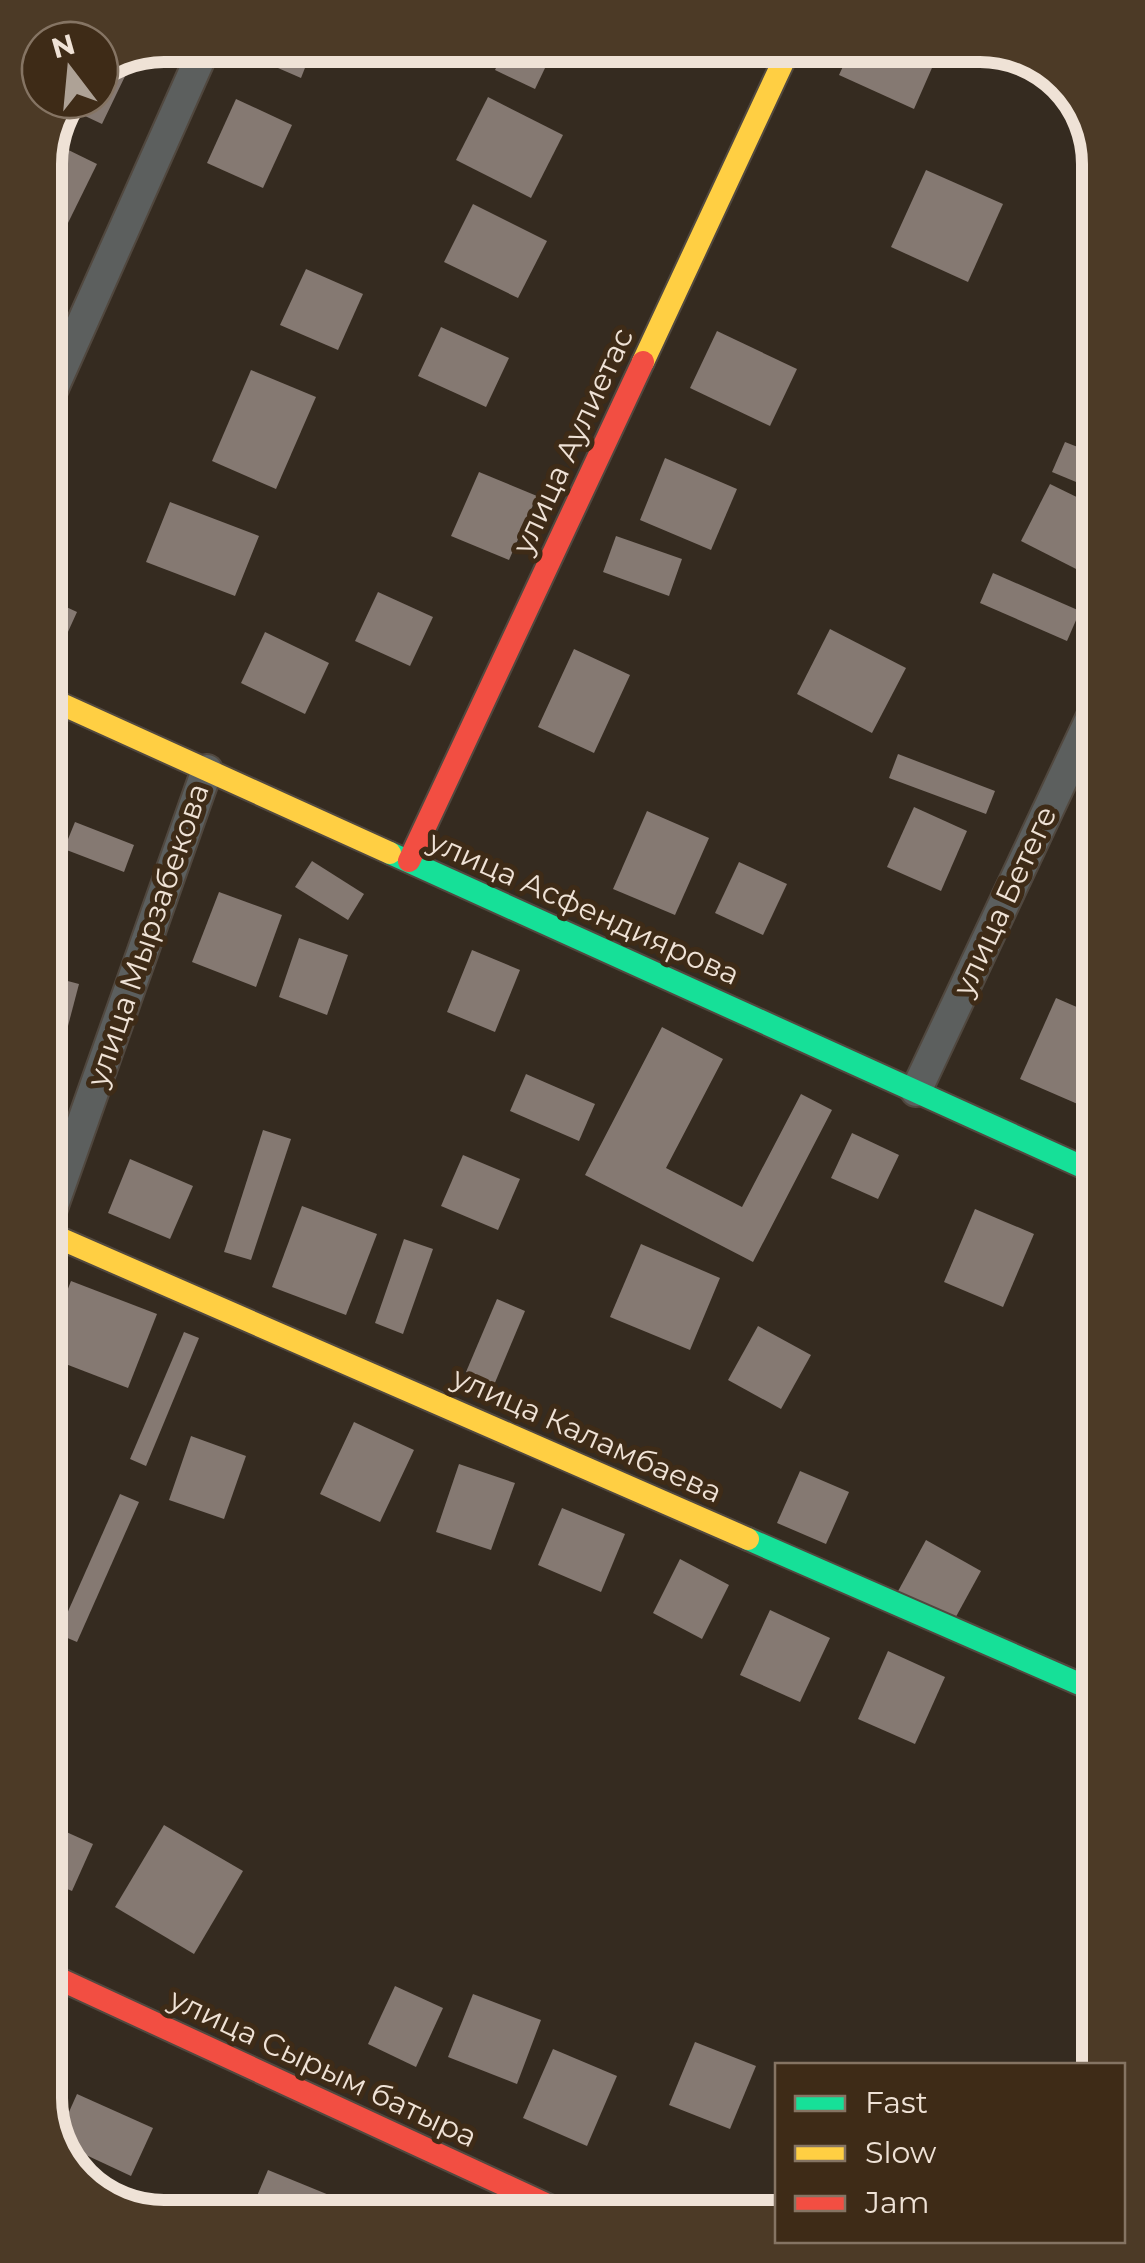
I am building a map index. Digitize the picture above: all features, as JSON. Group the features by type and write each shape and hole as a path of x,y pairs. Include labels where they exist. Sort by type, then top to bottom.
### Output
{"street":[{"path":"63,366 198,63"},
{"name":"улица Аулиетас","path":"409,862 783,63"},
{"name":"улица Асфендиярова","path":"63,705 1082,1167"},
{"name":"улица Бетеге","path":"916,1091 1082,738"},
{"name":"улица Мырзабекова","path":"63,1177 206,770"},
{"name":"улица Каламбаева","path":"63,1240 1082,1685"},
{"name":"улица Сырым батыра","path":"63,1981 537,2200"}],"building":[{"path":"266,63 307,63 301,78"},
{"path":"498,63 547,63 535,89 495,70"},
{"path":"845,63 934,63 914,109 839,75"},
{"path":"488,97 563,135 531,198 456,160"},
{"path":"236,99 292,125 263,188 207,163"},
{"path":"64,148 97,164 66,227 63,226"},
{"path":"926,170 1003,204 968,282 891,247"},
{"path":"473,204 547,241 518,298 444,262"},
{"path":"306,269 363,294 338,350 280,325"},
{"path":"441,327 509,358 486,407 418,376"},
{"path":"717,331 797,369 770,426 690,388"},
{"path":"251,370 316,397 276,489 212,461"},
{"path":"1065,442 1082,449 1082,484 1052,472"},
{"path":"665,458 737,489 711,550 640,520"},
{"path":"479,472 537,496 509,560 451,536"},
{"path":"1050,484 1082,500 1082,572 1021,541"},
{"path":"170,502 259,536 235,596 146,562"},
{"path":"616,536 682,559 669,596 603,572"},
{"path":"993,573 1080,611 1067,641 980,603"},
{"path":"378,592 433,617 410,666 355,641"},
{"path":"63,605 77,612 63,643"},
{"path":"830,629 906,668 872,733 797,694"},
{"path":"265,632 329,663 305,714 241,683"},
{"path":"574,649 630,675 594,753 538,727"},
{"path":"898,754 995,791 986,814 889,778"},
{"path":"914,807 967,831 941,891 887,867"},
{"path":"647,811 709,838 675,915 613,889"},
{"path":"75,822 134,845 124,872 64,849"},
{"path":"312,861 364,894 348,920 295,887"},
{"path":"739,862 787,884 763,935 715,913"},
{"path":"219,892 282,915 256,987 192,962"},
{"path":"299,938 348,955 327,1015 279,997"},
{"path":"472,950 520,970 495,1032 447,1012"},
{"path":"63,980 79,984 63,1045"},
{"path":"1056,998 1082,1009 1082,1106 1020,1079"},
{"path":"662,1027 723,1059 666,1168 742,1207 801,1094 832,1110 753,1262 585,1175"},
{"path":"526,1074 595,1104 579,1141 510,1111"},
{"path":"263,1130 291,1139 251,1260 224,1252"},
{"path":"852,1133 899,1155 878,1199 831,1178"},
{"path":"463,1155 520,1179 498,1230 441,1206"},
{"path":"130,1159 193,1186 170,1239 108,1213"},
{"path":"302,1206 377,1234 346,1315 272,1287"},
{"path":"975,1209 1034,1234 1003,1307 944,1282"},
{"path":"404,1239 433,1249 403,1334 375,1323"},
{"path":"641,1244 720,1278 690,1350 610,1317"},
{"path":"71,1281 157,1314 128,1388 63,1363 63,1301"},
{"path":"497,1299 525,1311 494,1385 466,1372"},
{"path":"758,1326 811,1355 781,1409 728,1380"},
{"path":"184,1332 199,1338 146,1466 130,1459"},
{"path":"354,1422 414,1450 380,1522 320,1494"},
{"path":"191,1436 246,1456 224,1519 169,1500"},
{"path":"459,1464 515,1483 491,1550 436,1532"},
{"path":"800,1471 849,1492 826,1544 777,1523"},
{"path":"120,1494 139,1502 77,1642 63,1636 63,1623"},
{"path":"562,1508 625,1534 601,1592 538,1565"},
{"path":"926,1540 981,1571 952,1624 897,1593"},
{"path":"680,1559 729,1585 702,1639 653,1613"},
{"path":"770,1610 830,1638 800,1702 740,1675"},
{"path":"888,1651 945,1677 915,1744 858,1719"},
{"path":"164,1825 243,1871 194,1954 115,1907"},
{"path":"63,1830 93,1844 72,1891 63,1887"},
{"path":"395,1986 443,2008 416,2067 368,2044"},
{"path":"473,1994 541,2020 517,2084 448,2057"},
{"path":"695,2042 756,2066 730,2129 669,2105"},
{"path":"553,2049 617,2076 587,2146 523,2118"},
{"path":"77,2094 153,2128 131,2176 76,2151 65,2121"},
{"path":"268,2170 329,2195 327,2200 255,2200"}],"traffic: fast":[{"path":"390,853 1082,1167"},
{"path":"748,1539 1082,1685"}],"traffic: slow":[{"path":"643,362 783,63"},
{"path":"63,705 390,853"},
{"path":"63,1240 748,1539"}],"traffic: jam":[{"path":"409,861 643,362"},
{"path":"63,1981 537,2200"}]}
